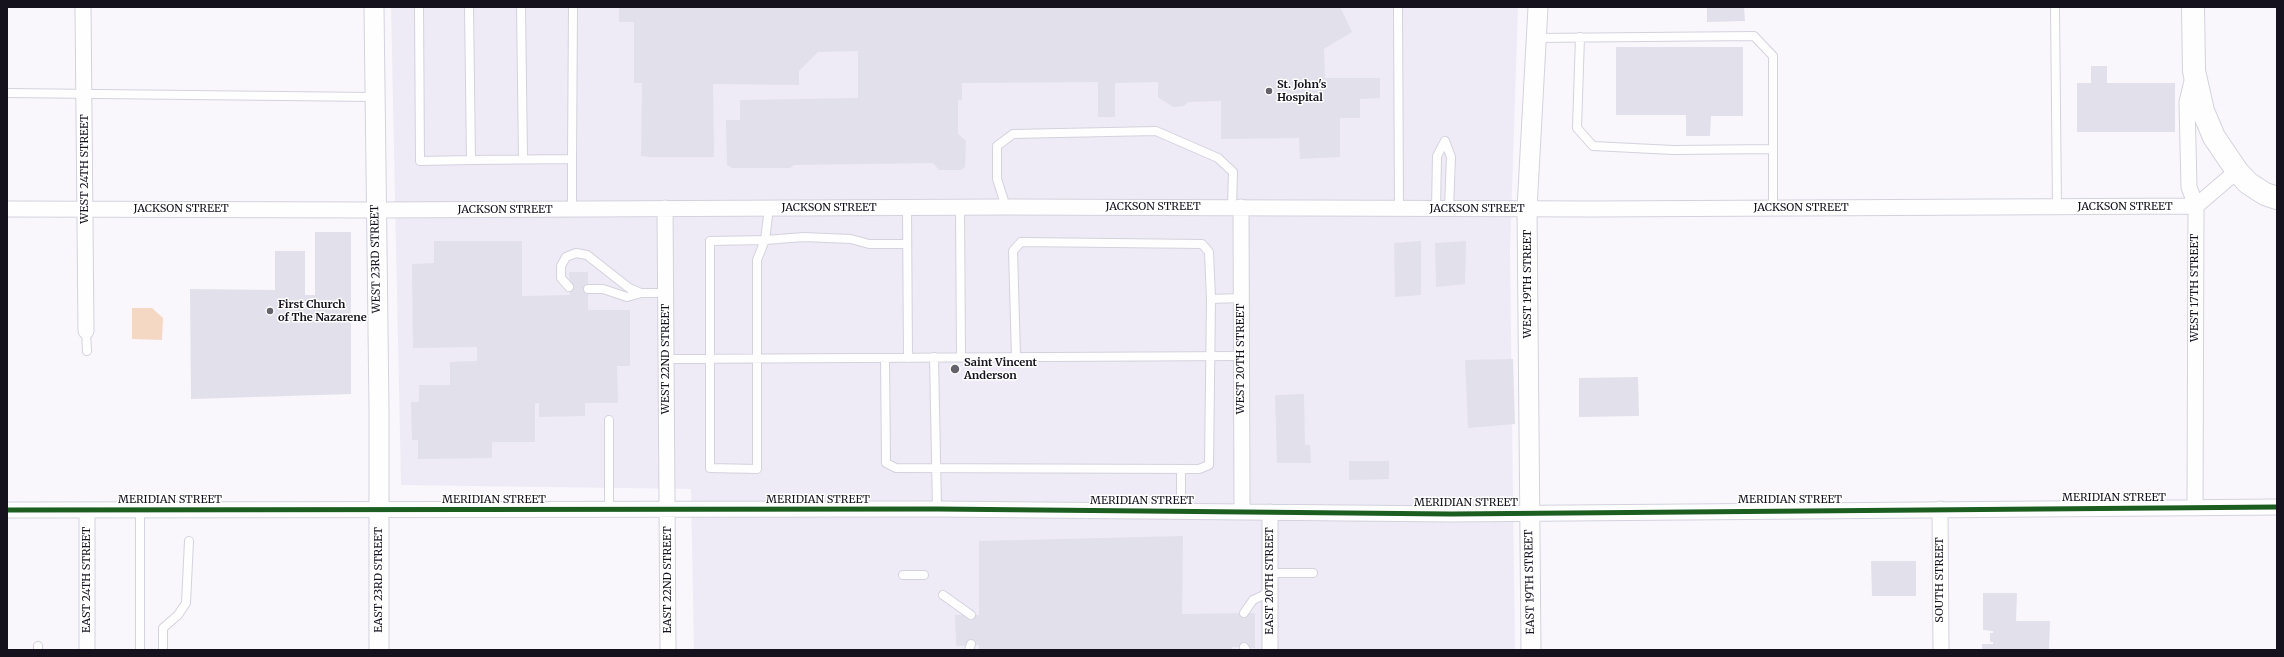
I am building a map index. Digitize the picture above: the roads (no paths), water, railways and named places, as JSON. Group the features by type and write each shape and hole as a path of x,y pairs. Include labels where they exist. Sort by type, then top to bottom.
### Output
{"main road":[{"name":"WEST 17TH STREET","path":"2193,7 2194,71 2203,111 2214,137 2237,171"},
{"path":"2237,171 2248,183 2277,198"}],"street":[{"name":"WEST 24TH STREET","path":"83,7 86,332"},
{"name":"WEST 23RD STREET","path":"374,7 379,510"},
{"name":"WEST 19TH STREET","path":"1529,513 1527,209 1538,7"},
{"name":"WEST 17TH STREET","path":"2194,71 2187,102 2189,187 2196,206 2195,508"},
{"path":"2196,206 2237,171"},
{"name":"JACKSON STREET","path":"7,209 572,210 665,208 1236,207 1527,209 2196,206"},
{"name":"WEST 20TH STREET","path":"1236,207 1241,298 1242,511"},
{"name":"WEST 22ND STREET","path":"665,208 668,510"},
{"name":"MERIDIAN STREET","path":"7,510 937,509 1529,513 2277,507"},
{"name":"SOUTH STREET","path":"1940,509 1941,650"},
{"name":"EAST 24TH STREET","path":"87,510 87,650"},
{"name":"EAST 23RD STREET","path":"379,510 379,650"},
{"name":"EAST 22ND STREET","path":"668,510 668,650"},
{"name":"EAST 20TH STREET","path":"1270,512 1270,650"},
{"name":"EAST 19TH STREET","path":"1529,513 1531,650"}],"lane":[{"path":"418,7 420,161 572,159"},
{"path":"469,7 471,160"},
{"path":"521,7 523,159"},
{"path":"572,210 573,7"},
{"path":"1398,7 1399,208"},
{"path":"2055,7 2057,207"},
{"path":"1536,38 1754,36 1773,56 1773,208"},
{"path":"1580,37 1577,128 1593,146 1673,150 1773,149"},
{"path":"7,93 374,97"},
{"path":"1006,207 997,180 997,146 1013,134 1156,131 1218,158 1232,172 1236,207"},
{"path":"1445,141 1451,157 1442,208 1437,156 1445,141"},
{"path":"907,207 908,358"},
{"path":"960,207 962,358"},
{"path":"769,208 765,240 757,260 757,469 710,468 710,241 765,240 804,237 850,239 868,244 907,244"},
{"path":"885,358 886,463 896,468 1199,469 1208,465 1211,298 1209,252 1202,244 1021,242 1013,251 1016,357"},
{"path":"569,286 562,278 561,266 566,257 576,253 587,254 629,288 641,294"},
{"path":"588,289 604,289 627,297 641,294 665,293"},
{"path":"1211,298 1241,298"},
{"path":"86,332 87,351"},
{"path":"666,359 1241,356"},
{"path":"934,358 937,509"},
{"path":"609,420 609,510"},
{"path":"1181,469 1181,511"},
{"path":"140,510 140,650"},
{"path":"163,650 163,628 178,615 186,603 189,541"},
{"path":"1270,573 1313,573"},
{"path":"903,575 924,575"},
{"path":"1244,613 1253,600 1270,592"},
{"path":"943,595 971,615"}],"place":[{"name":"St. John's Hospital","path":"1269,91"},
{"name":"First Church of The Nazarene","path":"270,311"},
{"name":"Saint Vincent Anderson","path":"955,369"}]}
